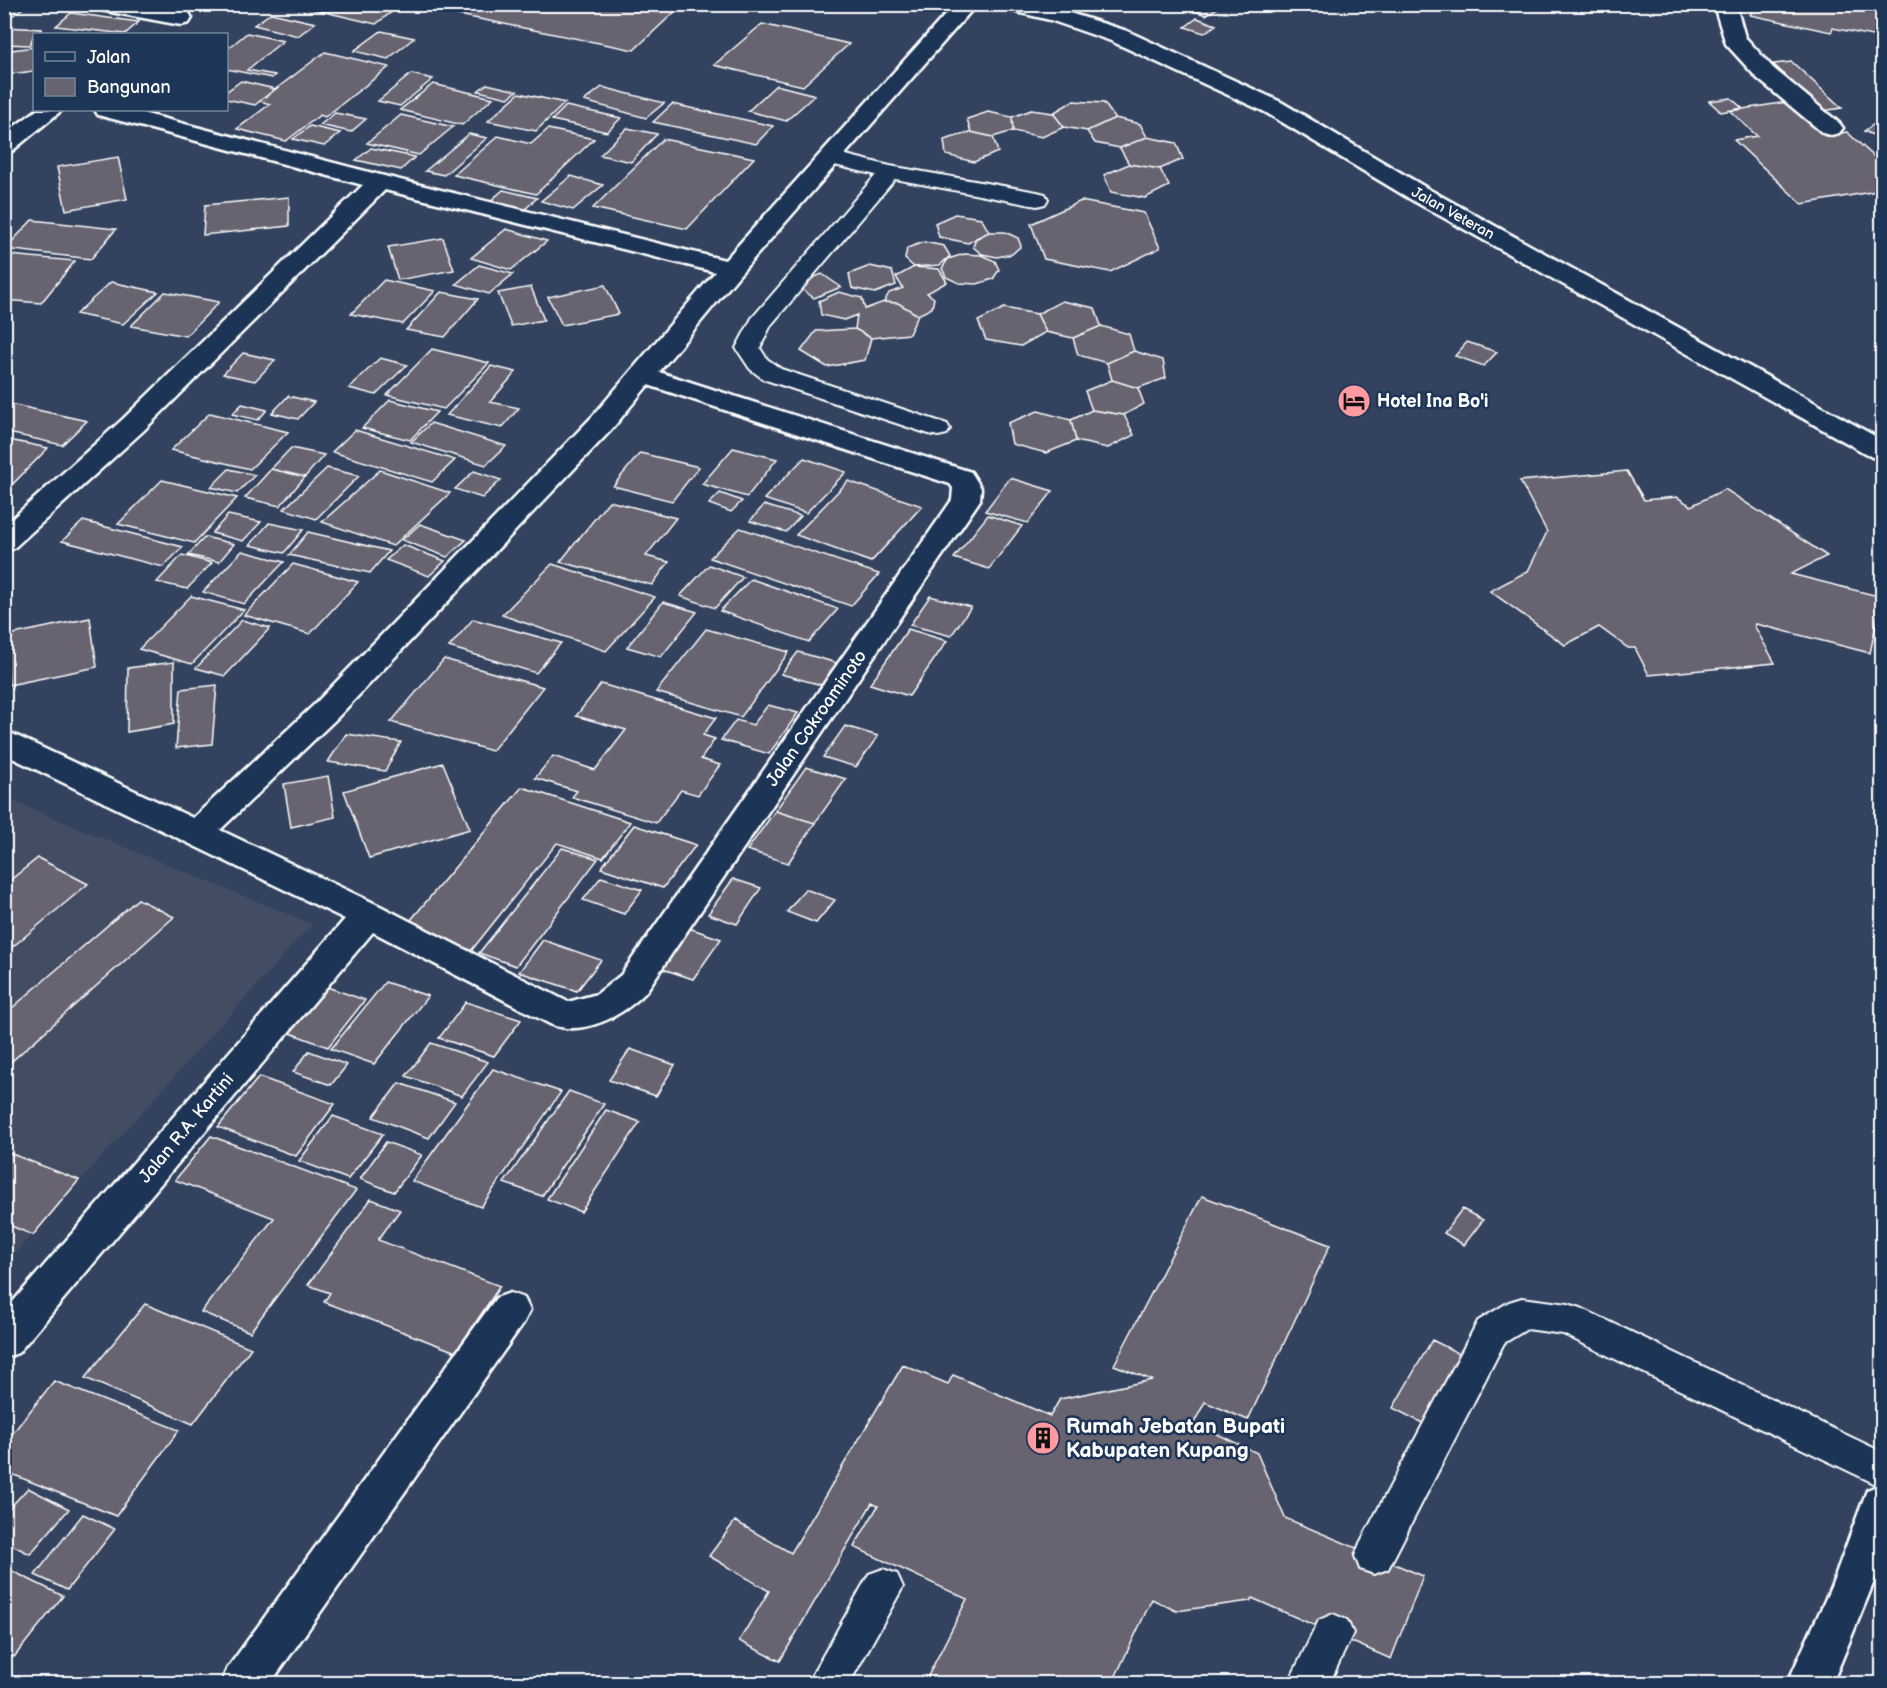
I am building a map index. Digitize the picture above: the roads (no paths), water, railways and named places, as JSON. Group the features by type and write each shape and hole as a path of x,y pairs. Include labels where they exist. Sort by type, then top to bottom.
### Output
{"street":[{"path":"100,4 190,11"},
{"path":"197,833 326,711 602,423 731,269 967,4"},
{"name":"Jalan Veteran","path":"1012,4 1057,15 1119,36 1273,106 1420,195 1882,451"},
{"path":"1728,4 1726,9 1734,39 1766,72 1831,128"},
{"path":"158,33 190,11"},
{"path":"4,146 50,111"},
{"path":"110,111 380,182 731,269"},
{"path":"4,542 133,425 380,182"},
{"name":"Jalan Cokroaminoto","path":"4,741 368,915 564,1016 596,1011 615,1002 633,984 966,500 968,488 961,478 643,375"},
{"name":"Jalan R.A. Kartini","path":"4,1341 368,915"},
{"path":"243,1683 510,1310"},
{"path":"1809,1683 1852,1588 1882,1503"}],"lane":[{"path":"830,157 890,172 1037,199"},
{"path":"890,172 760,323 748,348 758,364 772,374 938,429"},
{"path":"1374,1556 1491,1332 1522,1313 1568,1319 1882,1470"},
{"path":"827,1683 884,1587"},
{"path":"1308,1683 1333,1633"}],"place":[{"name":"Hotel Ina Bo'i","path":"1354,401"},
{"name":"Rumah Jebatan Bupati Kabupaten Kupang","path":"1043,1438"}]}
